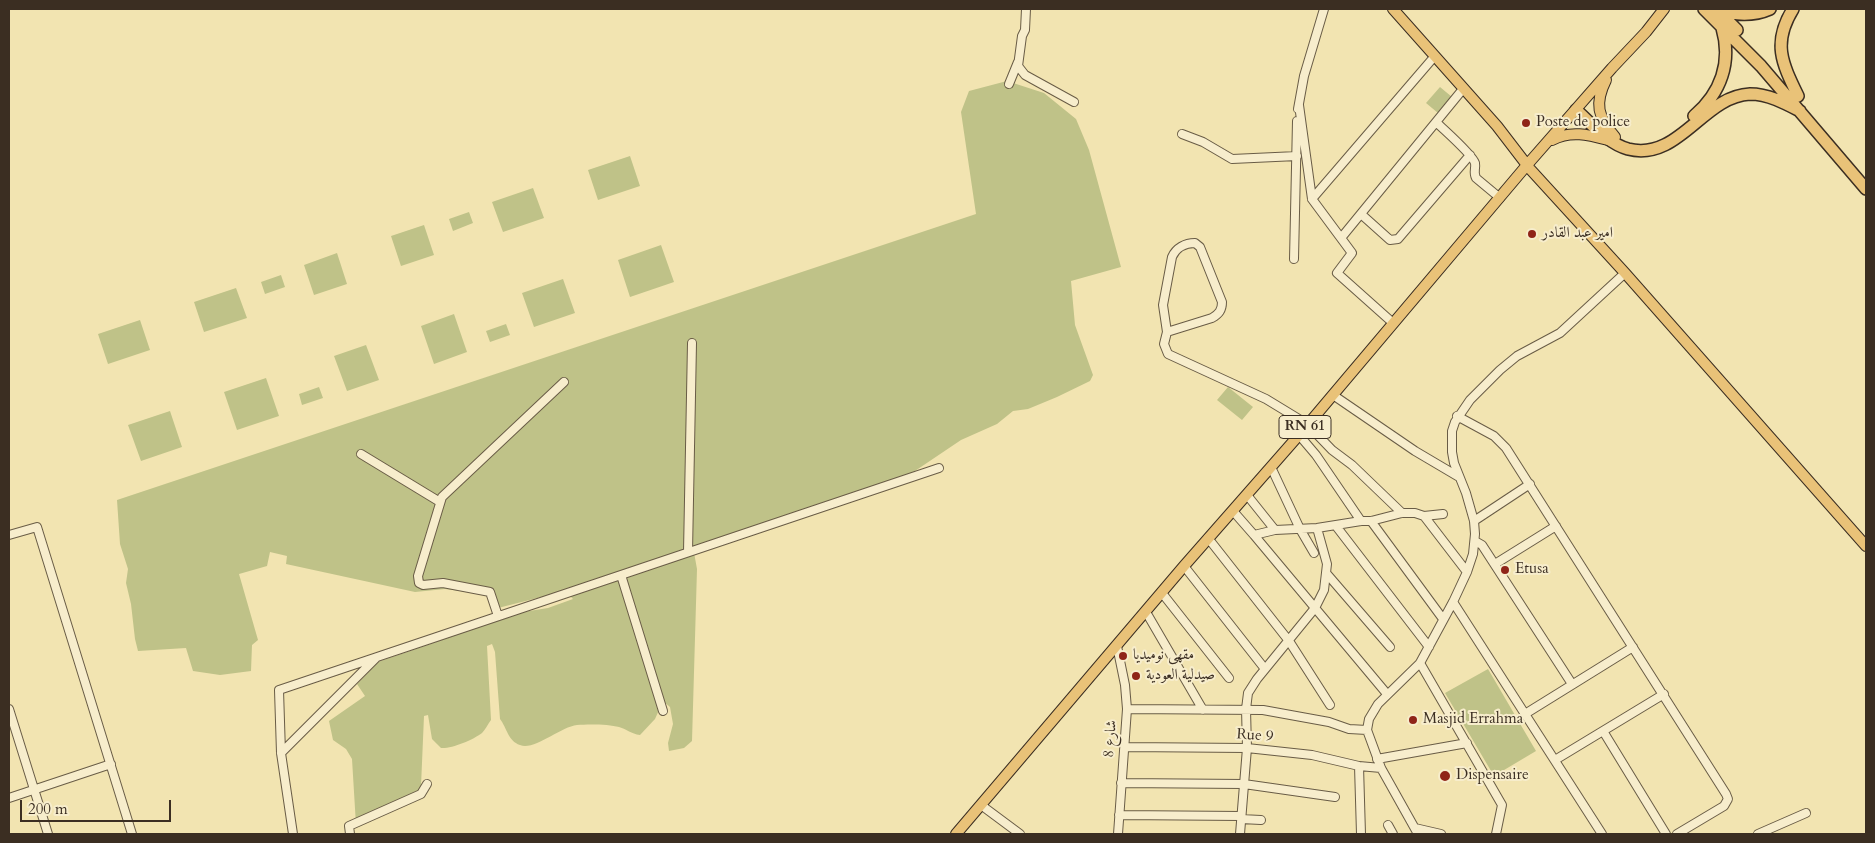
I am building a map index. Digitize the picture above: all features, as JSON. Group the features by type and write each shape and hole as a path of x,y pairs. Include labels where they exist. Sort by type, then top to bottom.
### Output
{"highway":[{"path":"1704,9 1800,111 1866,189"},
{"path":"1717,9 1731,13 1749,14 1770,9"},
{"path":"1717,9 1798,96 1866,178"},
{"path":"1792,9 1781,34 1780,50 1785,69 1798,96"},
{"path":"1612,139 1644,144 1663,139 1680,129 1700,111 1717,90 1724,74 1726,41 1722,26"},
{"path":"1578,108 1612,139 1628,149 1639,150 1653,149 1683,134 1719,104 1738,96 1748,94 1761,95 1773,98 1800,111"}],"main road":[{"path":"1393,9 1497,126 1527,165 1866,546"},
{"name":"RN 61","path":"956,834 1208,538 1299,435 1527,165 1646,32 1664,9"},
{"path":"1612,68 1600,94 1599,109 1612,139"},
{"path":"1547,143 1558,137 1573,134 1612,139"}],"street":[{"path":"1009,84 1018,62 1022,36 1025,30 1026,9"},
{"path":"1294,258 1298,105 1304,76 1324,9"},
{"path":"1312,199 1434,57"},
{"path":"1018,62 1018,66 1025,75 1074,102"},
{"path":"1340,238 1464,89"},
{"path":"1298,105 1312,199 1352,253 1337,273 1393,323"},
{"path":"1436,122 1470,155 1475,162 1474,175 1476,178 1500,198"},
{"path":"1182,134 1203,142 1232,159 1296,156"},
{"path":"1361,214 1390,240 1398,239 1470,155"},
{"path":"1167,332 1212,318 1222,307 1222,302 1200,247 1195,243 1180,247 1174,252 1172,257 1163,305 1167,332 1164,344 1166,350 1172,357 1266,399 1308,424 1332,450 1352,465 1402,513"},
{"path":"1440,834 1416,831 1381,768 1367,730 1373,711 1386,694 1420,664 1467,572 1475,541 1474,521 1454,462 1452,431 1457,416 1478,391 1500,370 1518,356 1560,333 1625,273"},
{"path":"688,552 692,343"},
{"path":"498,616 490,592 443,583 423,585 419,583 418,576 442,497 564,382"},
{"path":"1332,395 1415,451 1459,477"},
{"path":"1457,416 1503,443 1728,796 1724,806 1678,834"},
{"path":"1299,435 1316,455 1362,521"},
{"path":"361,454 440,502"},
{"path":"1271,467 1300,529 1314,553"},
{"path":"293,834 281,753 279,690 939,468"},
{"path":"1474,521 1530,484"},
{"path":"1247,495 1275,530"},
{"path":"1232,511 1254,534 1386,694"},
{"path":"1254,534 1275,530 1336,526 1370,521 1402,513 1415,513 1424,516 1443,514"},
{"path":"1424,516 1467,572"},
{"path":"1370,521 1443,619"},
{"path":"1336,526 1429,647"},
{"path":"1495,564 1556,526"},
{"path":"9,536 37,527 132,834"},
{"path":"1240,834 1247,748 1246,709 1250,686 1315,608 1324,590 1327,564 1318,528"},
{"path":"1208,538 1289,641 1330,704"},
{"path":"1475,541 1482,545 1495,564 1572,684"},
{"path":"1184,566 1265,669"},
{"path":"1327,574 1390,647"},
{"path":"621,575 663,711"},
{"path":"1162,593 1229,678"},
{"path":"1453,602 1602,834"},
{"path":"1146,612 1203,710"},
{"name":"شارع 8","path":"1117,646 1127,709 1118,834"},
{"path":"1525,714 1634,647"},
{"path":"281,753 378,657"},
{"path":"1420,664 1502,805 1496,834"},
{"path":"1555,760 1664,694"},
{"path":"9,709 48,834"},
{"path":"1127,709 1246,709 1296,714 1349,729 1367,730"},
{"path":"1603,731 1666,834"},
{"path":"1377,759 1467,743"},
{"name":"Rue 9","path":"1125,747 1247,748 1312,755 1359,766 1381,768"},
{"path":"9,798 111,764"},
{"path":"1359,766 1361,834"},
{"path":"1121,783 1244,784 1335,797"},
{"path":"350,834 349,826 420,794 427,784"},
{"path":"981,805 1017,834"},
{"path":"1758,834 1806,813"},
{"path":"1119,815 1261,820"},
{"path":"1388,825 1393,834"}],"green space":[{"path":"1007,81 1044,93 1076,119 1089,150 1121,267 1071,281 1075,325 1093,375 1090,381 1057,397 1028,409 1013,411 997,424 961,440 909,475 693,547 697,569 692,741 684,748 669,751 668,743 673,724 670,707 663,701 655,719 640,735 615,726 598,724 577,725 532,745 526,746 516,743 510,737 500,719 495,652 492,644 487,646 491,720 482,733 462,744 441,748 432,739 428,715 424,716 421,786 417,798 356,825 352,759 346,749 333,740 329,721 365,696 357,684 378,662 523,612 548,608 573,599 565,591 494,609 490,595 445,589 415,592 286,564 287,556 270,552 267,566 239,574 258,640 252,645 251,671 220,675 193,671 186,648 138,651 126,583 128,569 120,544 117,500 976,214 961,112 969,91"},
{"path":"1440,87 1452,97 1438,113 1426,103"},
{"path":"630,156 640,186 598,200 588,170"},
{"path":"533,188 544,218 503,232 492,202"},
{"path":"469,212 473,223 453,231 449,219"},
{"path":"424,225 434,255 401,266 391,236"},
{"path":"661,245 674,282 630,297 618,260"},
{"path":"337,253 347,284 314,295 304,265"},
{"path":"281,275 285,287 265,294 261,282"},
{"path":"563,279 575,313 534,327 522,293"},
{"path":"236,288 247,318 204,332 194,302"},
{"path":"454,314 467,352 434,364 421,326"},
{"path":"140,320 150,350 108,364 98,334"},
{"path":"506,324 510,335 490,342 486,331"},
{"path":"366,345 379,380 347,391 334,356"},
{"path":"266,378 279,416 237,430 224,392"},
{"path":"319,387 323,398 302,405 299,394"},
{"path":"1228,387 1253,407 1242,420 1217,400"},
{"path":"170,411 182,447 141,461 128,425"},
{"path":"1488,669 1536,751 1494,776 1445,693"}],"place":[{"name":"Poste de police","path":"1526,123"},
{"name":"امير عبد القادر","path":"1532,234"},
{"name":"Etusa","path":"1505,570"},
{"name":"مقهى نوميديا","path":"1123,656"},
{"name":"صيدلية العودية","path":"1136,676"},
{"name":"Masjid Errahma","path":"1413,720"},
{"name":"Dispensaire","path":"1445,776"}]}
